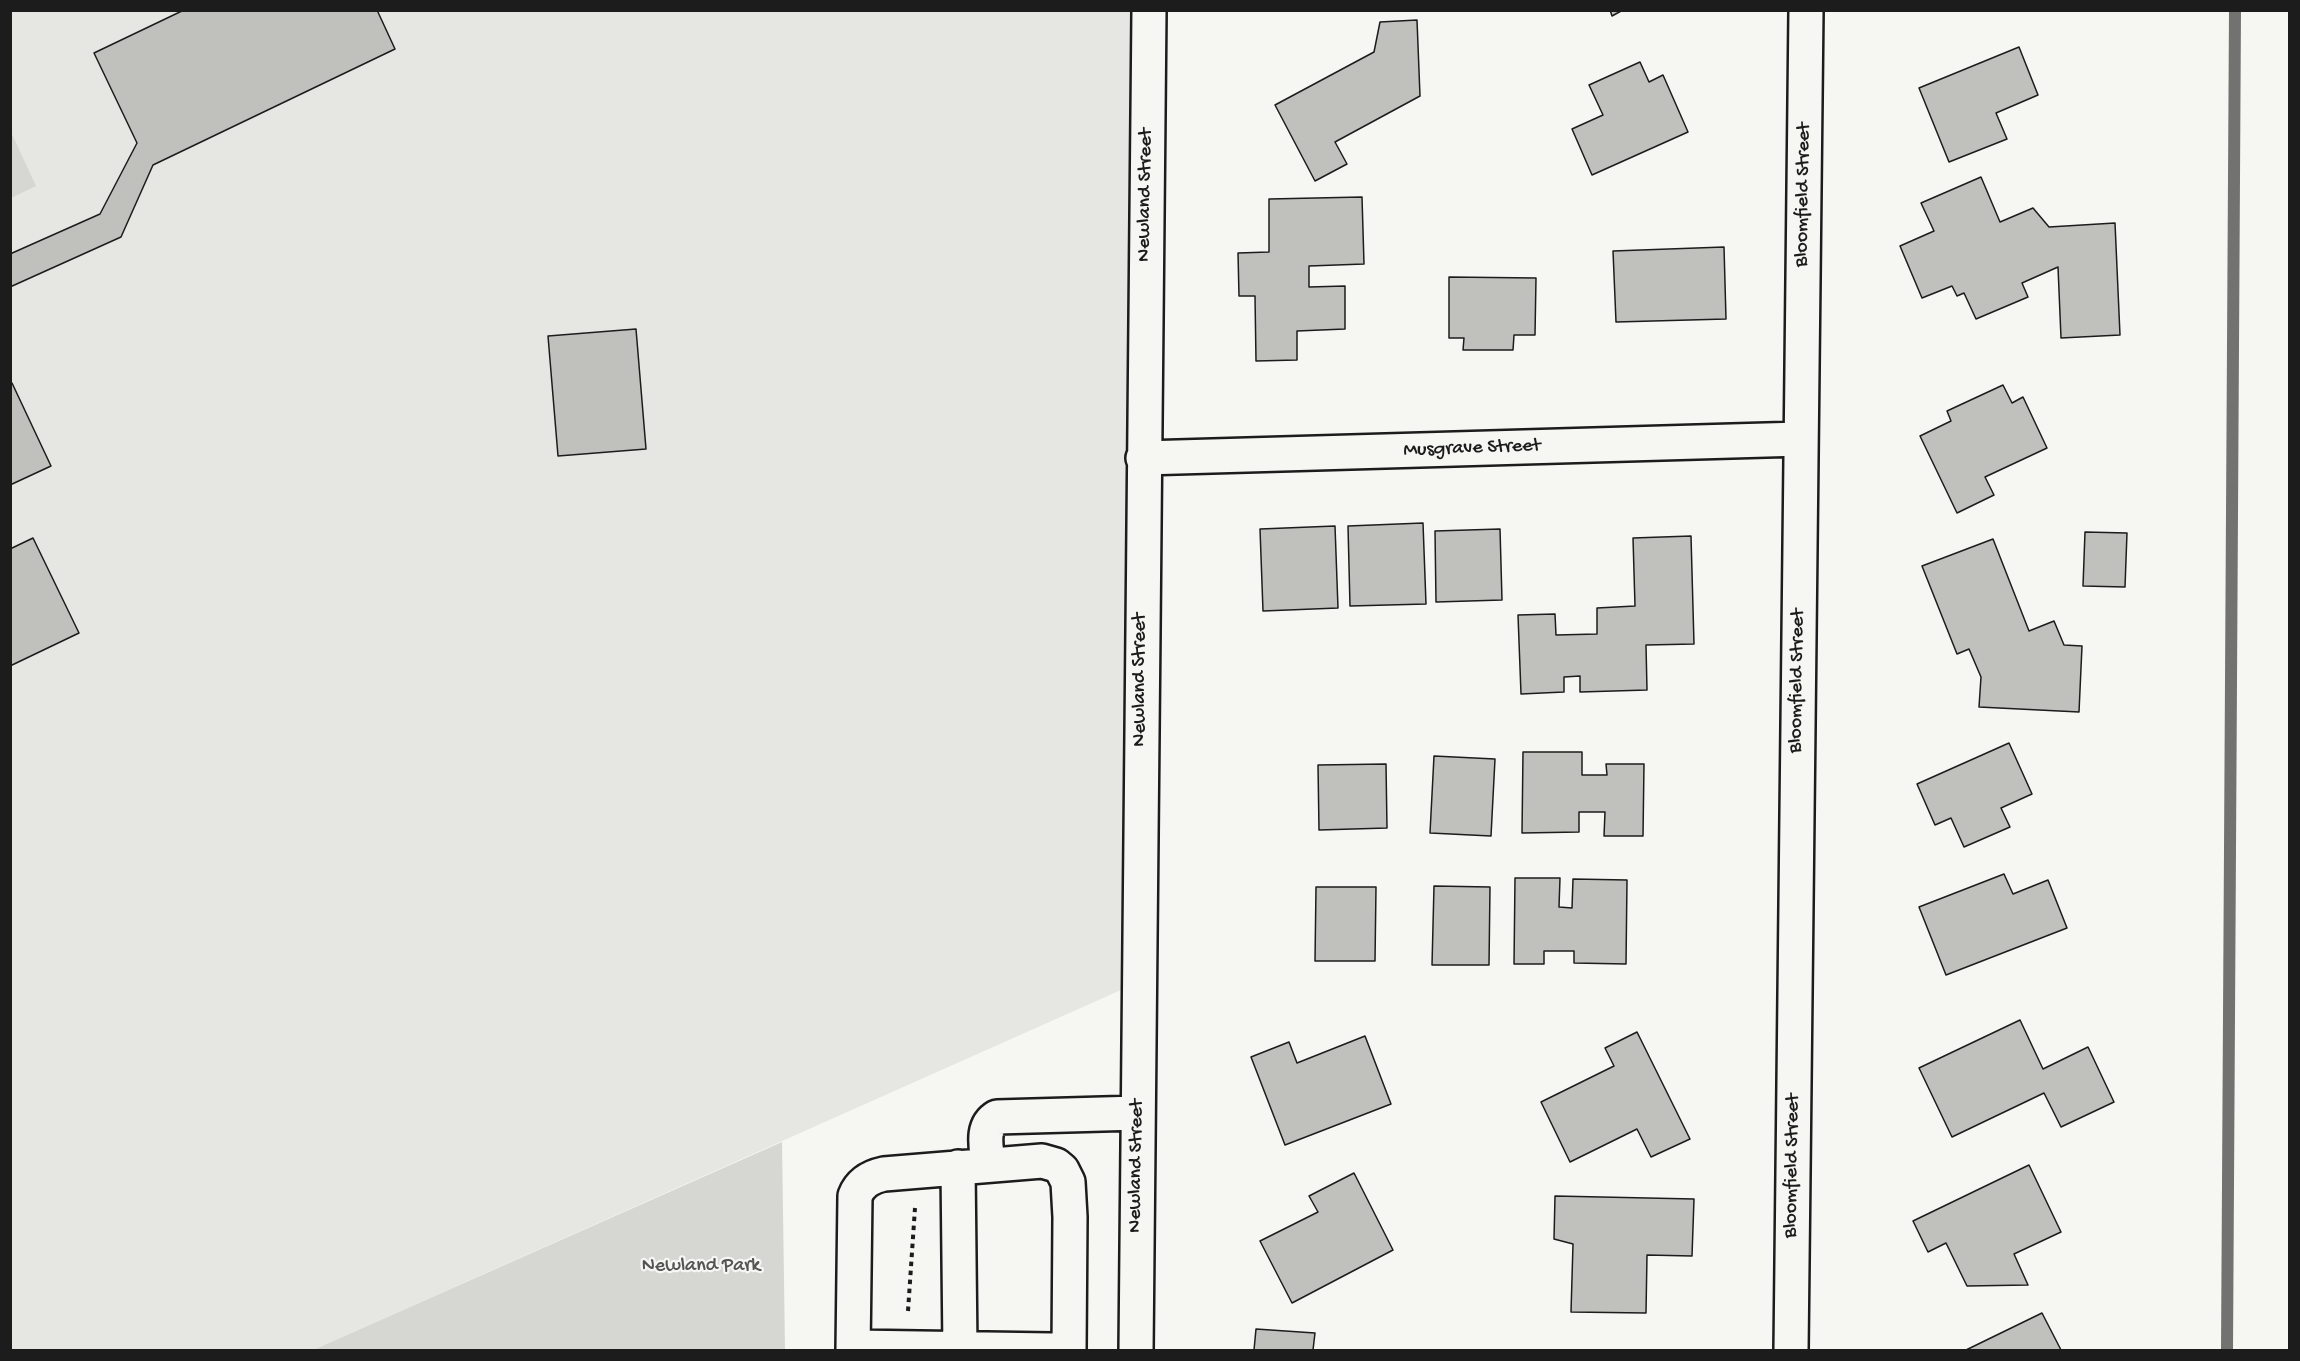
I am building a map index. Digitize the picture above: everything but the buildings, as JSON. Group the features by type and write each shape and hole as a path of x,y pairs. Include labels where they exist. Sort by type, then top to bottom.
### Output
{"street":[{"name":"Newland Street","path":"1136,1350 1149,10"},
{"name":"Bloomfield Street","path":"1791,1350 1806,10"},
{"name":"Musgrave Street","path":"1143,458 1801,439"},
{"path":"960,1349 973,1166 988,1125 997,1117 1138,1113"},
{"path":"1052,1350 854,1349 855,1196 861,1184 876,1176 914,1171 1042,1161 1056,1165 1066,1176 1070,1217 1069,1350"}],"path":[{"path":"907,1348 915,1213 914,1171"}],"shaded area":[{"path":"10,11 1149,11 1139,982 313,1350 11,1350"}],"green space":[{"path":"10,130 36,186 11,198 10,198"},
{"name":"Newland Park","path":"782,1142 785,1350 313,1350"}],"waterway":[{"path":"2227,1350 2235,10"}]}
